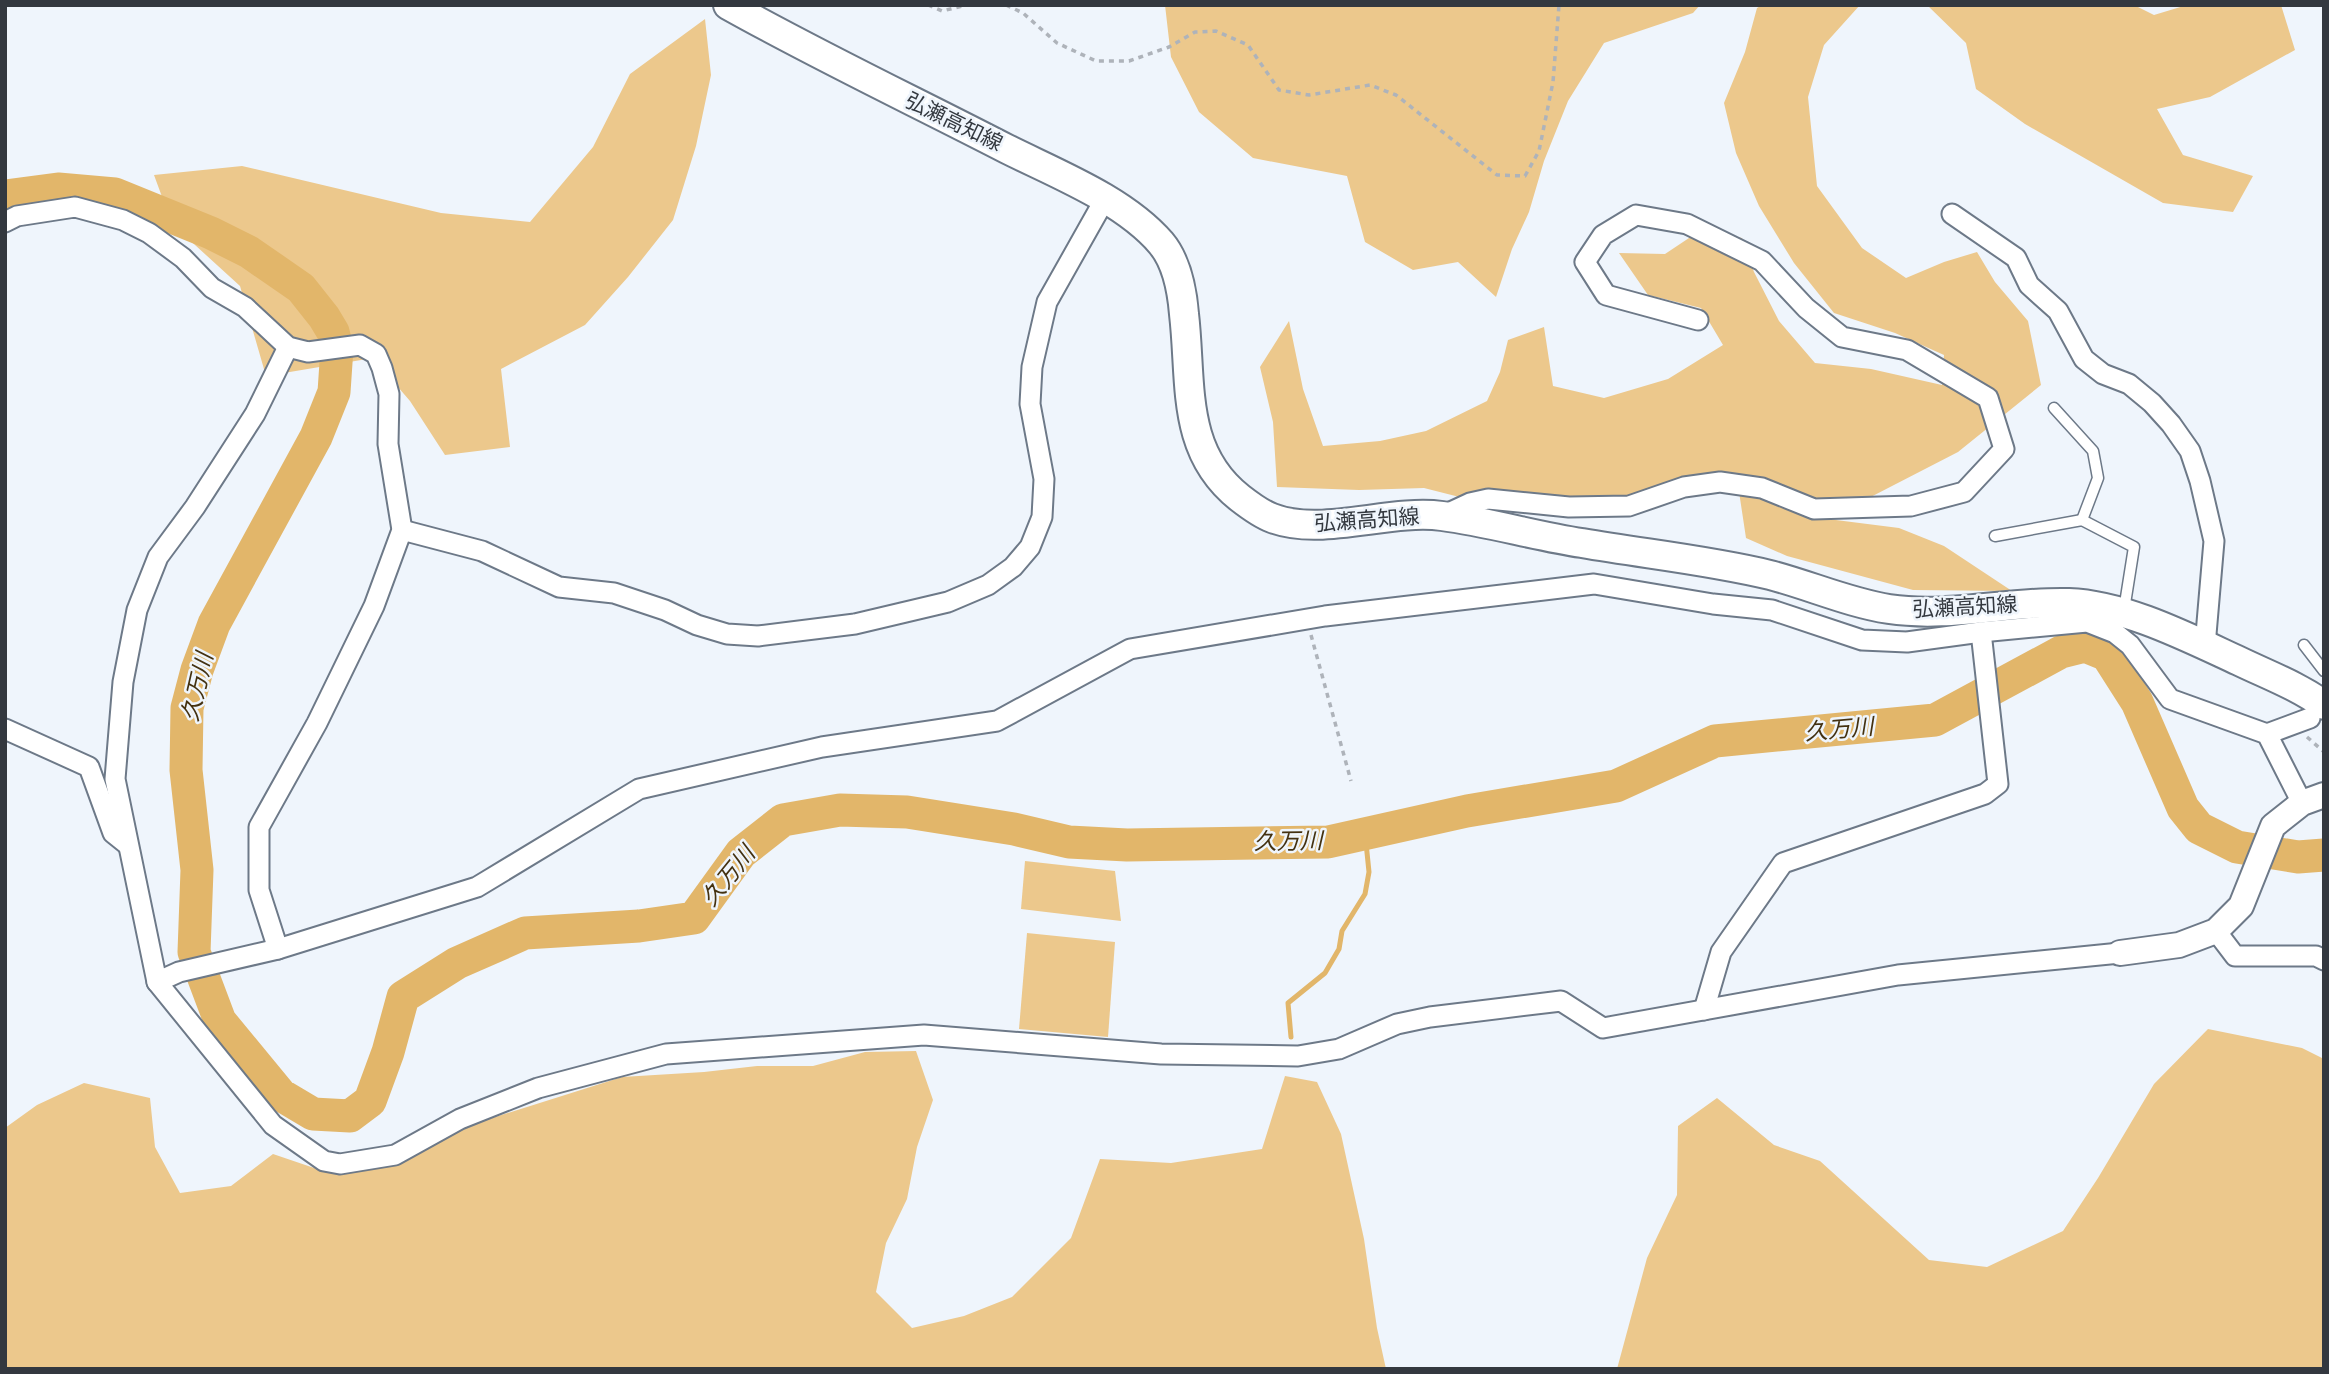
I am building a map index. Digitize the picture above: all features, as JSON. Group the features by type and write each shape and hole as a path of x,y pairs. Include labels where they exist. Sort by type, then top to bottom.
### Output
{"main road":[{"name":"弘瀬高知線","path":"727,5 870,81 1105,199 1143,226 1163,245 1175,268 1182,291 1191,405 1198,441 1208,465 1225,486 1249,505 1272,518 1303,525 1412,515 1441,516 1578,543 1697,560 1771,576 1883,608 1923,613 2034,603 2094,604 2205,646 2298,688 2317,711"}],"street":[{"path":"402,530 482,551 559,587 614,593 727,634 758,636 855,624 948,602 988,585 1013,567 1030,547 1042,517 1044,479 1030,404 1032,367 1047,302 1105,199"},
{"path":"5,222 17,216 75,208 123,220 149,233 183,258 212,288 245,307 288,347 308,352 360,345 376,354 383,368 389,394 387,444 402,530 374,606 317,723 259,827 259,890 278,949"},
{"path":"1952,214 2016,258 2028,285 2058,311 2084,359 2103,374 2129,384 2152,403 2190,451 2214,541 2205,646"},
{"path":"1441,516 1470,503 1488,499 1569,508 1629,506 1684,487 1720,482 1762,488 1814,509 1911,506 1964,492 2004,449 1988,398 1907,350 1842,337 1807,308 1762,261 1687,224 1636,215 1603,235 1585,262 1606,295 1698,320"},
{"path":"157,982 179,972 278,949 477,887 639,789 822,747 997,721 1130,649 1307,619 1594,584 1713,604 1772,610 1862,640 1907,642 2087,622 2115,633 2130,645 2170,699 2267,734 2313,799 2273,826 2241,906 2216,931 2179,945 1898,975 1603,1028 1561,1001 1430,1017 1397,1024 1339,1049 1298,1056 1161,1054 923,1035 666,1054 538,1088 460,1119 395,1155 340,1164 324,1161 273,1125 157,982 116,779 123,682 137,610 159,556 195,507 255,414 288,347"},
{"path":"1704,1010 1721,952 1783,863 1985,794 1998,784 1982,632"},
{"path":"2267,734 2317,711"},
{"path":"5,729 89,767 113,833 129,845"},
{"path":"2216,931 2235,956 2316,956 2324,960"}],"lane":[{"path":"2054,408 2093,451 2098,478 2082,520"},
{"path":"1995,536 2082,520 2134,547 2123,614"},
{"path":"2304,645 2324,671"}],"path":[{"path":"928,5 942,11 967,5"},
{"path":"1006,5 1023,13 1057,43 1096,61 1129,61 1169,47 1195,32 1216,31 1248,45 1279,90 1309,95 1370,85 1396,95 1497,175 1525,176 1539,150 1553,82 1559,5"},
{"path":"1307,619 1351,781"},
{"path":"2307,738 2324,752"}],"shaded area":[{"path":"1165,5 1700,5 1693,13 1604,43 1568,101 1496,297 1458,262 1413,270 1365,242 1347,176 1253,158 1199,112 1171,57"},
{"path":"1762,5 1860,5 1824,45 1808,97 1817,186 1862,248 1906,278 1977,252 1995,282 2028,321 2041,385 1958,452 1828,519 1899,528 1944,546 2012,591 1913,590 1787,556 1746,538 1738,485 1623,500 1487,504 1424,488 1359,490 1277,487 1273,422 1260,367 1289,321 1303,389 1323,446 1380,441 1426,431 1487,401 1500,372 1508,340 1544,327 1553,386 1604,398 1668,379 1723,345 1701,308 1648,295 1619,253 1665,254 1701,230 1742,238 1754,272 1779,321 1815,363 1871,369 1942,385 1944,355 1895,333 1834,313 1794,263 1759,206 1736,153 1724,103 1745,52 1757,8"},
{"path":"1927,5 2134,5 2154,15 2187,5 2281,5 2295,50 2210,97 2157,109 2183,155 2253,176 2233,212 2163,203 2025,124 1976,89 1966,43"},
{"path":"705,19 711,75 696,146 673,220 628,277 585,325 501,369 510,447 445,455 410,401 373,358 266,376 240,286 172,224 154,175 242,166 441,213 530,222 593,147 630,74"},
{"path":"1025,861 1115,871 1121,921 1021,909"},
{"path":"1027,933 1115,942 1108,1037 1019,1029"},
{"path":"2208,1029 2302,1048 2324,1059 2324,1369 1617,1369 1647,1258 1677,1195 1678,1126 1717,1098 1774,1145 1820,1161 1929,1260 1987,1267 2063,1231 2154,1084"},
{"path":"916,1051 933,1100 917,1147 907,1199 886,1243 876,1292 912,1328 964,1316 1012,1297 1071,1238 1100,1159 1171,1163 1262,1149 1285,1076 1317,1082 1341,1134 1364,1239 1386,1369 5,1369 5,1128 37,1105 84,1083 150,1098 155,1147 180,1193 231,1186 273,1154 323,1171 426,1144 473,1124 622,1077 757,1066 813,1066 865,1052"}],"waterway":[{"name":"久万川","path":"5,196 58,189 115,194 211,233 249,252 301,288 333,332 337,348 334,392 316,437 214,624 197,670 187,708 186,770 197,870 194,952 220,1021 281,1095 313,1114 350,1116 370,1101 388,1052 403,997 457,963 525,933 639,926 694,918 741,853 783,820 840,810 907,812 1014,829 1069,842 1127,845 1328,842 1467,811 1616,786 1715,741 1935,720 2061,652 2085,646 2107,655 2137,702 2183,808 2199,828 2237,847 2298,857 2324,855"},
{"path":"1291,1037 1288,1003 1325,973 1339,949 1342,931 1365,894 1369,872 1365,833"}]}
